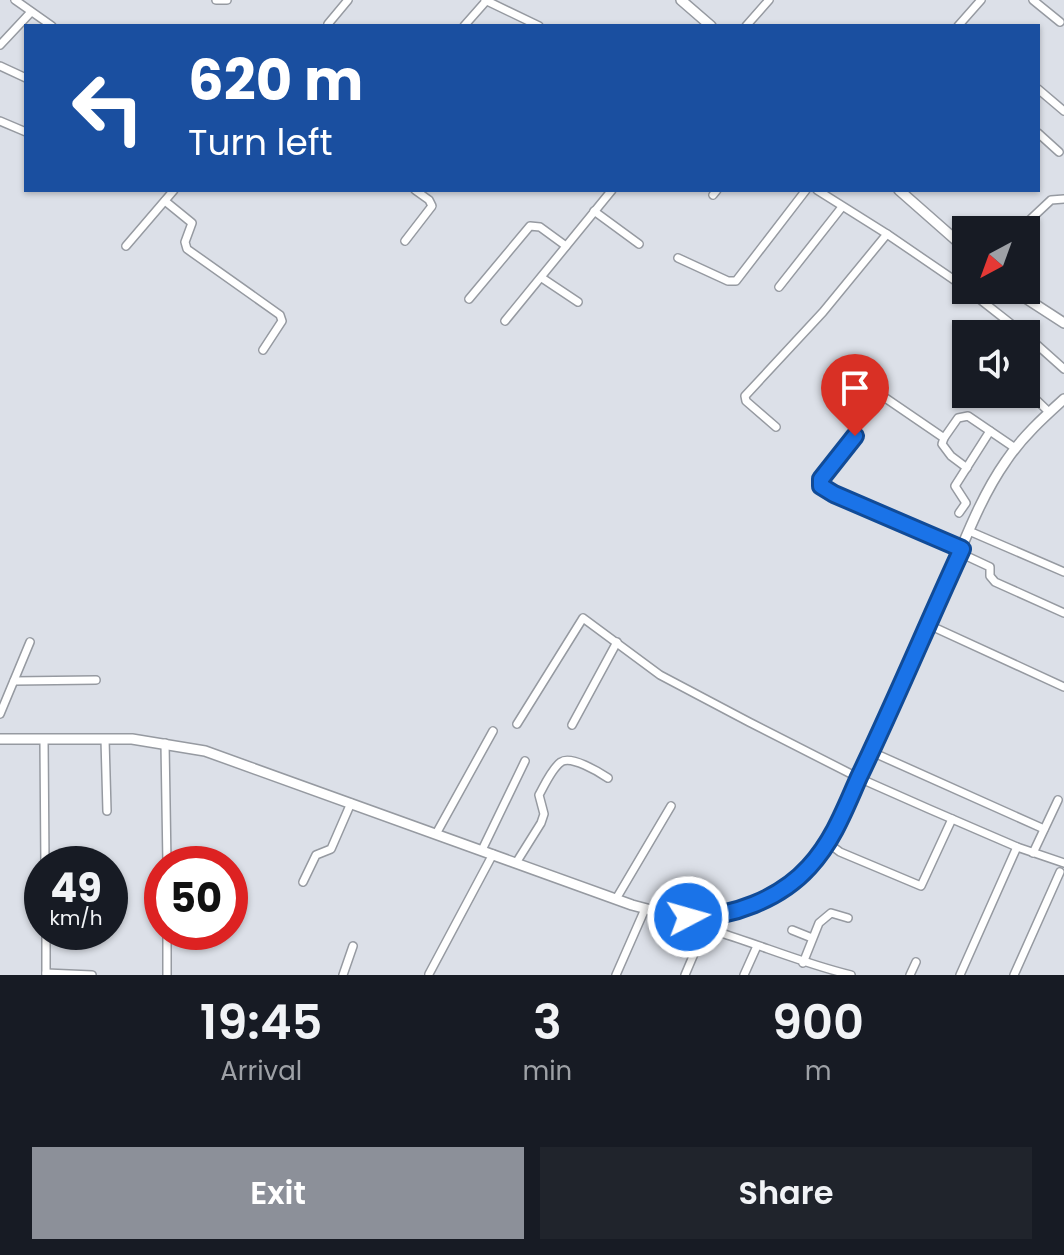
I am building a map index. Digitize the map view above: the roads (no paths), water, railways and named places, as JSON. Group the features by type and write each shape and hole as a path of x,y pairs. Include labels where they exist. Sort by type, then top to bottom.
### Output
{"main road":[{"path":"681,0 709,24"},
{"path":"905,192 952,236"},
{"path":"1035,304 1064,323"},
{"path":"0,739 105,739 165,743 205,751 645,909 699,917 734,912 767,898 808,869 828,843 997,475 1015,448 1064,399"}],"street":[{"path":"15,0 28,6 50,24"},
{"path":"216,0 227,0"},
{"path":"328,24 348,0"},
{"path":"466,24 486,0 528,24"},
{"path":"748,24 769,0"},
{"path":"962,24 981,0"},
{"path":"1033,0 1060,22"},
{"path":"0,45 28,6"},
{"path":"0,66 24,77"},
{"path":"1040,91 1064,111"},
{"path":"0,121 24,131"},
{"path":"1040,135 1059,152"},
{"path":"126,246 172,192"},
{"path":"405,241 432,206 418,192"},
{"path":"505,321 610,192"},
{"path":"678,258 728,281 736,281 804,192"},
{"path":"820,192 952,279"},
{"path":"1034,216 1051,200 1064,199"},
{"path":"165,201 192,223 185,242 187,249 280,315 282,321 263,350"},
{"path":"779,287 842,207"},
{"path":"594,211 639,244"},
{"path":"469,299 530,226 540,227 566,246"},
{"path":"776,427 746,401 745,396 823,312 887,234"},
{"path":"542,278 578,302"},
{"path":"986,304 1006,320"},
{"path":"1040,348 1064,369"},
{"path":"884,397 944,438"},
{"path":"1040,403 1049,412"},
{"path":"967,468 944,448 944,438 958,418 973,419 1015,448"},
{"path":"959,513 966,503 955,486 990,431"},
{"path":"855,436 821,479 821,486 961,551 990,567 990,576 995,582 1064,613"},
{"path":"969,531 1064,572"},
{"path":"517,724 583,618 660,675 859,778 1017,847 1064,863"},
{"path":"929,625 1064,687"},
{"path":"0,714 30,642"},
{"path":"572,725 617,642"},
{"path":"14,681 96,680"},
{"path":"436,834 493,731"},
{"path":"105,739 107,811"},
{"path":"44,740 45,846"},
{"path":"165,743 167,846"},
{"path":"872,752 1044,829"},
{"path":"516,863 541,823 544,814 539,795 560,763 567,760 583,764 608,778"},
{"path":"482,850 525,761"},
{"path":"1033,853 1058,800"},
{"path":"303,882 316,855 331,849 351,803"},
{"path":"616,899 671,806"},
{"path":"828,843 840,852 921,886 952,819"},
{"path":"960,975 1017,847"},
{"path":"429,974 493,854"},
{"path":"1014,975 1060,872"},
{"path":"616,975 645,909"},
{"path":"803,963 819,923 826,915 848,918"},
{"path":"677,916 823,972 851,975"},
{"path":"685,975 705,928"},
{"path":"792,930 812,938"},
{"path":"343,975 353,946"},
{"path":"744,975 757,946"},
{"path":"46,950 46,974 92,975"},
{"path":"167,950 167,975"},
{"path":"910,975 916,962"}]}
